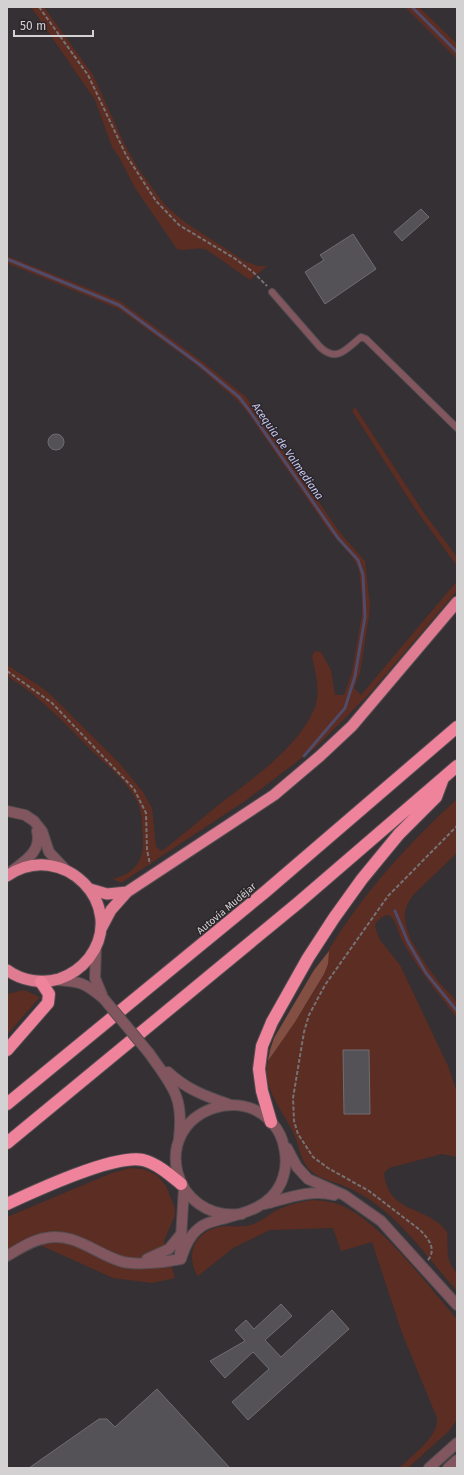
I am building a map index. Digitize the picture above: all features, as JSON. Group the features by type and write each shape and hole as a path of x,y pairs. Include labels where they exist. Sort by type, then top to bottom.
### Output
{"highway":[{"path":"100,929 111,910 127,892 274,794 320,756 352,726 457,602"},
{"name":"Autovía Mudéjar","path":"7,1104 253,901 457,727"},
{"path":"7,1143 298,903 457,766"},
{"path":"271,1122 262,1091 259,1069 262,1046 272,1022 308,958 334,918 390,845 415,817 436,797 444,778"},
{"path":"7,876 19,869 34,865 51,865 66,870 83,881 90,889 98,904 100,929 96,947 79,969 63,978 41,982 25,979 7,970"},
{"path":"90,889 107,894 127,892"},
{"path":"7,982 25,979"},
{"path":"7,1050 48,1003 49,994 41,982"},
{"path":"7,1204 83,1173 129,1160 142,1160 154,1164 182,1186"}],"street":[{"path":"7,811 25,815 34,821 42,831 49,852 66,870"},
{"path":"7,876 36,850 38,842 34,821"},
{"path":"96,947 94,978 104,999"},
{"path":"54,980 75,981 87,984 104,999 149,1053 173,1087 179,1100 181,1117 176,1165 182,1186 181,1259"},
{"path":"149,1053 186,1087 195,1092 230,1105 253,1109 271,1122 297,1167 308,1178 353,1201 381,1221 457,1305"},
{"path":"178,1144 186,1129 198,1116 208,1110 230,1105"},
{"path":"264,1204 279,1187 284,1177 286,1165 283,1142"},
{"path":"182,1186 199,1205 209,1210 231,1215 242,1214"},
{"path":"181,1259 188,1241 200,1227 242,1214 264,1204 313,1193 331,1195 353,1201"},
{"path":"131,1263 152,1258 169,1249 181,1233"},
{"path":"7,1256 39,1240 60,1237 74,1240 122,1262 131,1263 181,1259"},
{"path":"428,1468 457,1443"},
{"path":"448,1468 457,1460"}],"lane":[{"path":"272,292 325,352 334,355 339,354 361,338 366,339 457,428"}],"path":[{"path":"39,7 88,75 126,155 156,201 179,225 220,249 253,272 272,292"},
{"path":"7,671 52,702 134,789 146,814 148,858 156,874"},
{"path":"423,1266 431,1257 432,1251 428,1237 369,1192 328,1168 313,1157 298,1134 294,1121 293,1098 304,1032 312,1010 324,985 388,896 457,826"}],"shaded area":[{"path":"31,7 44,7 93,75 124,143 138,168 165,205 186,223 246,262 258,266 267,266 250,280 207,250 177,249 135,188 119,157 112,147 95,100"},
{"path":"405,7 419,7 457,44 457,59"},
{"path":"7,256 120,301 204,363 246,397 341,534 365,561 370,606 360,673 354,688 361,695 457,581 457,591 370,693 315,748 245,801 121,883 113,879 127,874 136,866 143,849 142,819 136,799 132,792 116,774 52,711 31,693 7,676 7,665 52,696 120,764 143,792 152,808 156,847 162,851 258,774 298,736 308,722 317,701 317,682 312,656 315,651 321,652 331,670 335,695 344,695 352,672 362,614 359,569 353,558 330,532 248,413 238,401 195,364 119,309 7,263"},
{"path":"355,407 424,513 457,557 457,566 416,510 352,411"},
{"path":"457,799 457,853 413,895 406,908 405,921 412,941 430,970 455,1000 457,1005 457,1018 412,958 400,936 395,922 391,917 389,915 384,916 376,922 375,927 380,940 400,965 448,1066 457,1092 457,1157 442,1154 389,1168 384,1173 387,1186 393,1196 401,1203 439,1223 447,1232 450,1263 457,1273 457,1291 407,1232 385,1211 370,1199 342,1185 319,1177 308,1168 288,1122 271,1092 267,1075 267,1065 321,979 325,970 330,948 357,907 388,869"},
{"path":"329,951 328,964 324,974 295,1022 268,1061 274,1038 314,970"},
{"path":"24,990 40,997 7,1035 7,994"},
{"path":"130,1168 143,1169 157,1175 166,1186 174,1206 175,1215 164,1241 175,1278 152,1283 113,1278 40,1245 7,1262 7,1217 112,1173"},
{"path":"313,1200 341,1205 360,1216 375,1228 405,1258 457,1319 457,1420 449,1431 408,1468 399,1468 429,1439 434,1432 437,1418 402,1333 372,1242 341,1251 333,1228 270,1230 233,1248 198,1276 194,1269 192,1261 193,1248 196,1241 207,1231 224,1226 244,1226 254,1224 282,1208"}],"building":[{"path":"421,209 429,217 402,241 394,232"},
{"path":"353,234 376,269 325,304 305,272 324,260 320,255"},
{"path":"56,434 62,436 64,442 62,448 56,450 50,448 48,442 50,436"},
{"path":"343,1050 369,1050 370,1114 344,1114"},
{"path":"281,1304 292,1316 265,1340 281,1357 332,1310 349,1329 248,1420 232,1402 269,1369 253,1352 225,1378 210,1361 245,1341 235,1330 246,1320 254,1329"},
{"path":"157,1389 230,1468 29,1468 99,1419 107,1419 115,1427"}],"waterway":[{"path":"412,7 457,52"},
{"name":"Acequia de Valmediana","path":"7,259 119,305 199,364 239,397 338,538 358,560 363,575 365,617 355,676 345,708 304,756"},
{"name":"Acequia de Valmediana","path":"395,911 408,942 426,973 457,1011"}]}
